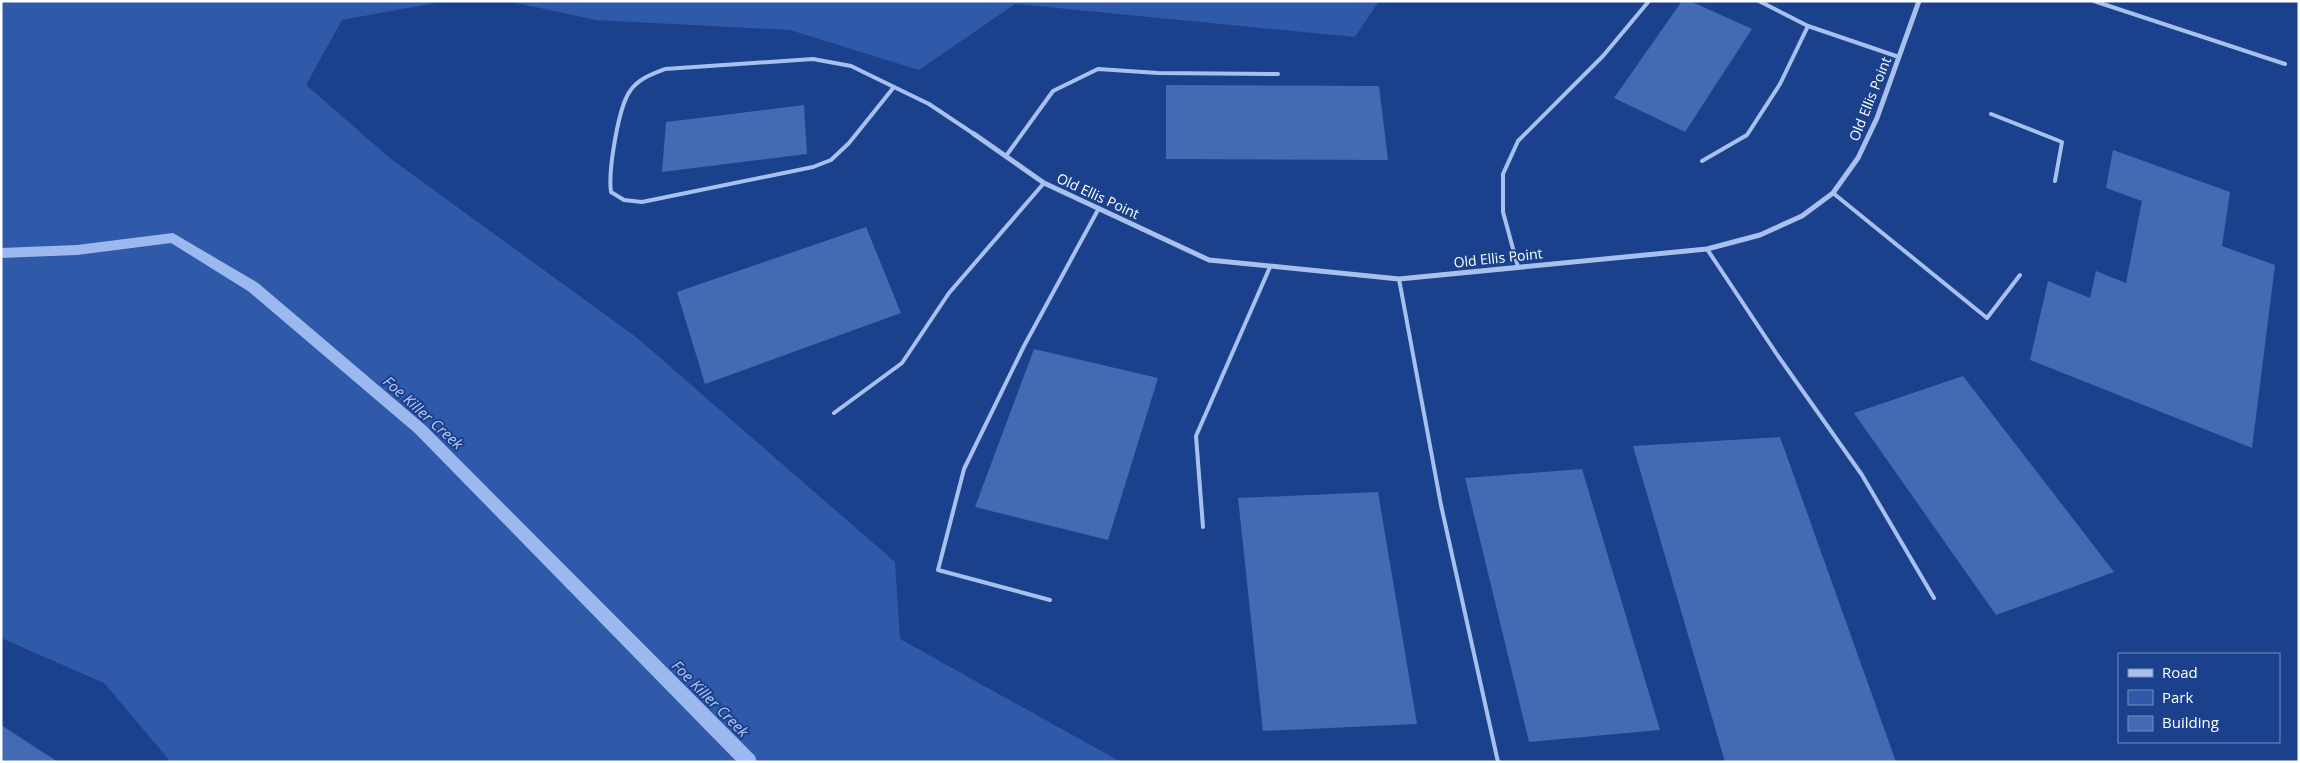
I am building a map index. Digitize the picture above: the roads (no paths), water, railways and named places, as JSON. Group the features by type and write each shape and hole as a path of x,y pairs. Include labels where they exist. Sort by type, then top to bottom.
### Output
{"street":[{"name":"Old Ellis Point","path":"974,134 1044,183 1209,260 1399,279 1707,249 1760,234 1802,216 1833,193 1858,158 1873,126 1918,1"}],"lane":[{"path":"1518,267 1503,212 1503,174 1518,140 1597,62 1649,1"},
{"path":"1759,1 1808,26 1899,57"},
{"path":"2094,1 2286,64"},
{"path":"1702,161 1747,135 1780,84 1808,26"},
{"path":"894,87 849,143 831,160 813,167 642,202 624,200 611,192 609,178 623,106 630,90 646,76 665,69 813,59 851,66 929,104 974,134"},
{"path":"1006,156 1053,92 1098,69 1158,73 1278,74"},
{"path":"1991,114 2062,142 2055,181"},
{"path":"834,412 902,363 949,293 1044,183"},
{"path":"1833,193 1987,318 2020,275"},
{"path":"1050,600 938,570 964,469 1024,346 1099,208"},
{"path":"1707,249 1778,356 1862,475 1934,598"},
{"path":"1204,527 1196,436 1270,266"},
{"path":"1399,279 1441,505 1498,762"}],"waterway":[{"name":"Foe Killer Creek","path":"1,253 77,250 173,238 253,287 420,429 749,762"}]}
